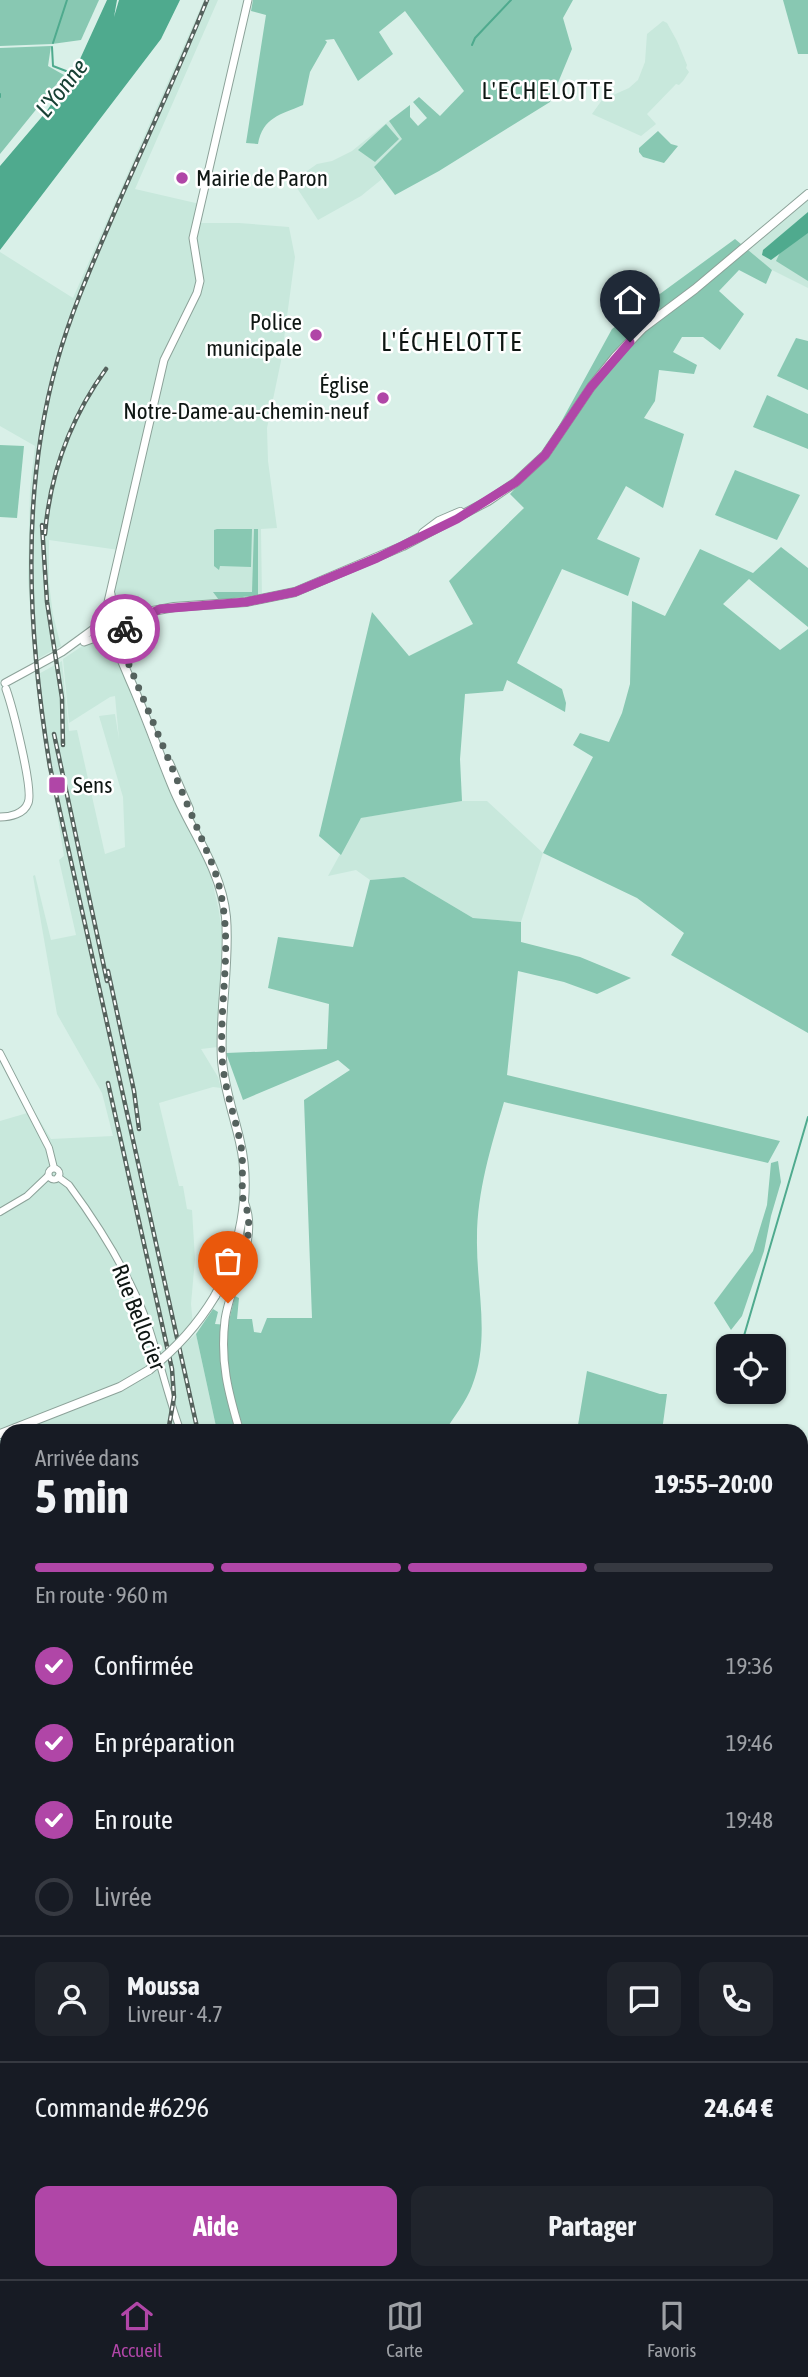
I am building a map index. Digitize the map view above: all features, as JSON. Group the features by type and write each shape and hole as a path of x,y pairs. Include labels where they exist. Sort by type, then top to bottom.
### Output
{"main road":[{"path":"4,687 74,644 99,625 105,615 164,360 197,293 200,281 193,237 248,0"},
{"path":"105,615 246,602 295,592 438,529 475,508 516,482 545,455 591,387 643,328 695,289 808,194"},
{"path":"419,537 439,521 475,508"},
{"path":"112,586 111,601 125,626"},
{"path":"22,1424 120,1387 149,1370 192,1331 215,1296 236,1251 243,1200 244,1164 222,1060 226,915 220,886 125,655 121,635 125,626 155,611"},
{"path":"99,625 143,709 172,785 200,838"},
{"path":"4,687 63,657 91,638 121,635"},
{"path":"0,817 12,816 26,808 30,797 4,687"},
{"path":"238,1424 225,1377 223,1347 226,1312 248,1231 248,1214 243,1200"}],"street":[{"path":"0,1053 49,1148 54,1168 59,1171 58,1177 54,1179 48,1176"},
{"path":"0,1212 27,1196 54,1168"},
{"name":"Rue Bellocier","path":"58,1177 69,1185 121,1263 146,1321 178,1424"}],"shaded area":[{"path":"0,0 99,0 81,40 0,46"},
{"path":"107,0 117,0 114,17 119,0 180,0 161,39 0,250 0,166 46,112 72,70 75,70"},
{"path":"204,0 218,0 135,189 200,204 196,223 289,227 295,257 281,361 267,428 268,461 277,528 261,529 262,600 123,615 113,602 119,550 49,540 49,583 61,646 34,661 28,579 30,489 35,446 0,426 0,252 73,298"},
{"path":"253,0 573,0 563,18 572,49 550,102 395,195 374,167 402,139 389,121 410,105 410,117 418,126 427,118 413,102 419,97 440,116 464,91 405,11 379,32 393,54 358,81 334,39 325,40 327,42 310,72 303,105 268,122 258,144 246,143 266,15 251,11"},
{"path":"783,0 808,0 808,54 798,54"},
{"path":"663,21 667,23 677,41 689,72 679,85 676,84 647,114 656,124 641,136 592,114 602,100 629,88 638,80 645,62 647,34"},
{"path":"51,46 48,66 64,75 0,154 0,48"},
{"path":"389,121 403,139 374,167 382,179 361,196 318,220 297,188 300,176 317,164 332,161 352,151"},
{"path":"386,124 399,139 375,162 358,150"},
{"path":"658,131 671,144 678,146 664,163 643,157 639,152 639,148"},
{"path":"808,197 808,288 772,270 748,250"},
{"path":"808,212 808,233 771,260 762,255 763,250"},
{"path":"808,227 808,281 776,261 783,246"},
{"path":"735,239 772,270 766,284 739,270 719,291 744,314 720,350 703,337 682,337 673,352 697,365 694,374 659,370 655,401 644,418 684,434 663,508 626,486 597,539 640,558 628,596 562,569 517,663 562,689 566,703 565,712 507,680 503,691 465,694 460,759 462,801 361,818 341,855 319,836 372,612 409,656 473,624 449,581 524,508 510,494 538,464 612,329"},
{"path":"796,338 808,341 808,390 777,376"},
{"path":"767,395 808,414 808,449 753,427"},
{"path":"0,445 24,446 17,518 0,517"},
{"path":"735,470 800,495 777,540 715,515"},
{"path":"252,529 251,567 220,566 219,570 214,566 214,530"},
{"path":"254,529 258,529 258,595 219,600 213,592 252,592"},
{"path":"781,547 808,568 808,627 749,579 723,604 780,650 808,629 808,1033 671,955 684,933 637,898 543,853 593,757 573,745 580,733 609,742 622,713 630,684 632,601 665,616 700,549 753,573"},
{"path":"105,639 114,650 156,758 209,868 219,911 222,933 218,1047 201,1049 218,1077 221,1088 213,1087 159,1103 179,1186 183,1186 187,1209 192,1210 195,1259 191,1304 193,1325 163,1354 164,1362 196,1334 215,1424 0,1424 0,1121 34,1111 51,1139 113,1136 102,1093 57,1014 33,876 35,875 51,940 76,935 59,860 64,856 35,676 62,661 69,731 77,730 105,854 125,847 123,797 99,716 115,714 119,739 115,696 69,723 63,659 90,641"},
{"path":"462,801 487,801 543,853 521,922 473,918 404,877 370,880 356,870 328,876 360,818"},
{"path":"404,877 473,918 521,922 521,942 580,957 631,978 597,994 564,982 518,971 507,1075 780,1141 768,1163 504,1102 479,1203 477,1257 482,1331 478,1368 467,1398 450,1424 215,1424 196,1334 213,1309 218,1312 215,1324 228,1325 235,1296 239,1298 237,1319 252,1319 254,1332 261,1333 267,1318 312,1318 304,1100 350,1070 338,1060 243,1100 226,1053 327,1049 329,1004 268,988 278,937 353,947 370,880"},
{"path":"778,1161 781,1182 764,1251 742,1316 731,1330 714,1303 753,1251 767,1205 771,1163"},
{"path":"587,1371 667,1394 663,1424 578,1424"}],"waterway":[{"path":"53,43 67,0"},
{"path":"472,45 475,38 511,0"},
{"name":"L'Yonne","path":"52,47 53,66 66,71"},
{"path":"745,1334 808,1117"}],"railway":[{"path":"196,1424 50,767 37,666 31,564 37,462 45,412 63,342 93,263 207,0"},
{"path":"45,534 52,490 64,447 82,407 106,369"},
{"path":"42,525 47,602 62,698 63,745"},
{"path":"54,734 107,981"},
{"path":"108,971 134,1091 139,1129"},
{"path":"108,1083 172,1369 174,1397 169,1424"}],"way so far":[{"path":"125,629 121,635 121,643 125,655 213,866 226,915 222,1060 226,1088 241,1144 244,1164 243,1200 248,1214 245,1248 228,1303"}],"place":[{"name":"Mairie de Paron","path":"182,178"},
{"name":"Police municipale","path":"316,335"},
{"name":"Église Notre-Dame-au-chemin-neuf","path":"383,398"},
{"name":"Sens","path":"57,785"}],"district":[{"name":"L'ECHELOTTE","path":"548,91"},
{"name":"L'ÉCHELOTTE","path":"452,342"}],"route":[{"path":"125,629 125,626 160,609 246,602 295,592 377,558 457,519 516,482 545,455 591,387 630,342"}]}
